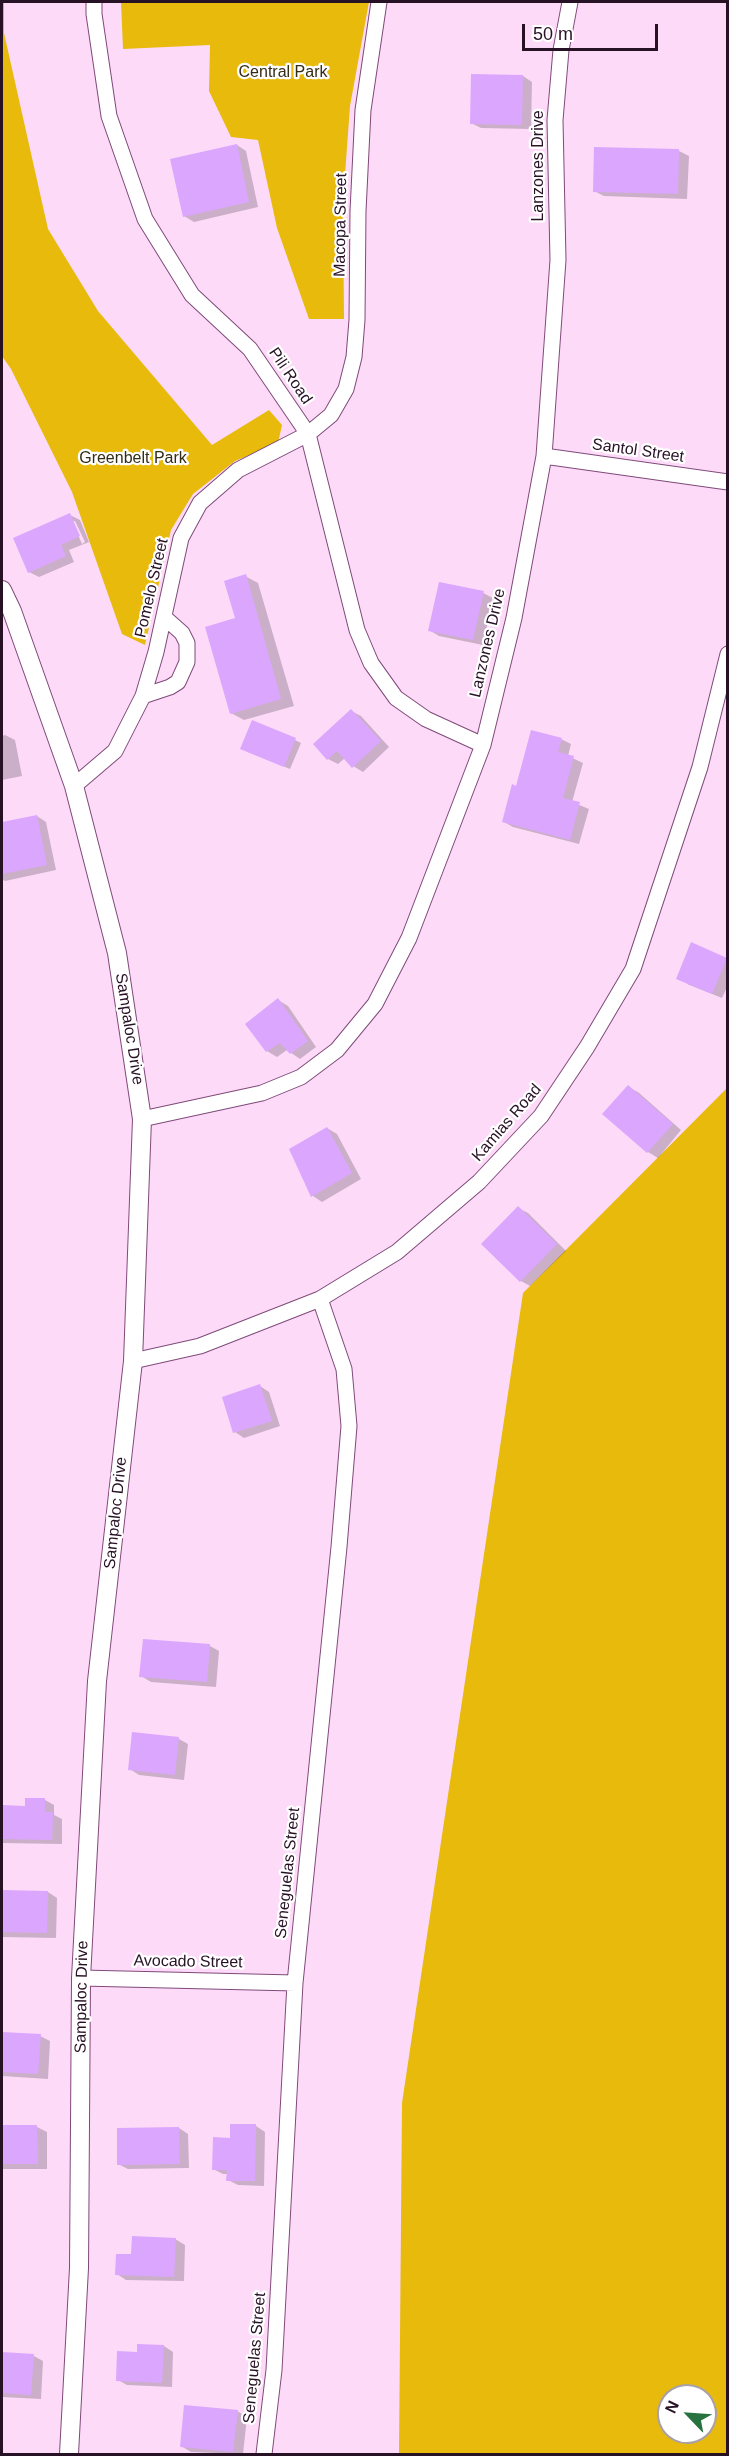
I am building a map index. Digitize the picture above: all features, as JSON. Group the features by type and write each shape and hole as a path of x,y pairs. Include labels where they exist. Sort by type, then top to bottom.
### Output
{"street":[{"name":"Pili Road","path":"94,2 109,116 145,219 192,295 250,349 308,434 357,630 370,663 396,698 426,719 483,745"},
{"name":"Macopa Street","path":"308,434 331,415 346,389 354,357 363,110 379,2"},
{"name":"Lanzones Drive","path":"142,1119 262,1093 301,1077 337,1050 375,1004 410,938 483,745 514,618 544,456 558,260 555,120 561,50 570,2"},
{"name":"Pomelo Street","path":"74,786 115,751 143,696 164,617 181,538 200,503 238,470 308,434"},
{"name":"Santol Street","path":"544,456 728,482"},
{"name":"Sampaloc Drive","path":"2,591 12,611 74,786 117,953 142,1119 133,1361 97,1681 81,1978 79,2268 69,2454"},
{"path":"143,696 178,682 187,662 187,643 182,633 164,617"},
{"name":"Kamias Road","path":"133,1361 200,1346 320,1299 397,1252 479,1182 542,1116 587,1047 633,969 700,766 728,654"},
{"name":"Seneguelas Street","path":"264,2454 274,2370 295,1983 337,1570 349,1426 344,1369 320,1299"},
{"name":"Avocado Street","path":"81,1978 295,1983"}],"green space":[{"name":"Greenbelt Park","path":"2,2 4,2 4,33 48,229 98,311 212,445 269,410 282,425 278,443 235,461 193,494 171,530 145,645 122,634 72,492 11,369 2,356"},
{"name":"Central Park","path":"121,2 369,2 350,106 343,202 344,319 309,319 277,228 258,140 231,137 209,91 210,45 123,49"},
{"path":"727,1088 727,2454 399,2454 402,2103 523,1293"}],"building":[{"path":"471,74 523,75 522,125 470,124"},
{"path":"237,144 249,202 183,217 170,159"},
{"path":"594,147 679,149 678,194 593,192"},
{"path":"70,513 80,536 61,545 66,556 28,573 13,538"},
{"path":"246,574 281,699 230,714 205,627 235,618 224,581"},
{"path":"439,582 484,591 473,640 428,631"},
{"path":"351,709 381,741 352,768 337,751 327,760 313,744"},
{"path":"252,720 296,738 284,767 240,749"},
{"path":"531,730 562,738 558,752 574,756 563,798 580,802 570,840 502,822 512,784 516,786"},
{"path":"37,815 47,865 2,874 2,822"},
{"path":"691,942 727,958 712,994 676,979"},
{"path":"278,998 308,1041 290,1054 280,1043 266,1052 245,1024"},
{"path":"628,1085 673,1124 647,1153 602,1114"},
{"path":"327,1127 352,1173 311,1197 289,1149"},
{"path":"518,1206 557,1244 520,1282 481,1244"},
{"path":"260,1384 272,1421 233,1433 222,1397"},
{"path":"143,1639 210,1644 207,1682 139,1677"},
{"path":"132,1732 179,1737 175,1775 128,1770"},
{"path":"25,1798 45,1798 45,1812 53,1812 52,1840 2,1839 2,1805 25,1806"},
{"path":"2,1890 48,1891 47,1933 2,1932"},
{"path":"2,2032 41,2034 38,2074 2,2072"},
{"path":"230,2124 256,2124 255,2181 226,2181 227,2170 212,2170 213,2137 230,2138"},
{"path":"2,2125 37,2125 38,2164 2,2164"},
{"path":"179,2127 180,2164 117,2165 117,2128"},
{"path":"132,2236 176,2238 174,2277 115,2275 116,2254 131,2254"},
{"path":"137,2344 164,2345 162,2383 116,2381 117,2351 137,2352"},
{"path":"2,2352 34,2354 31,2395 2,2393"},
{"path":"184,2405 238,2410 233,2452 180,2447"}]}
